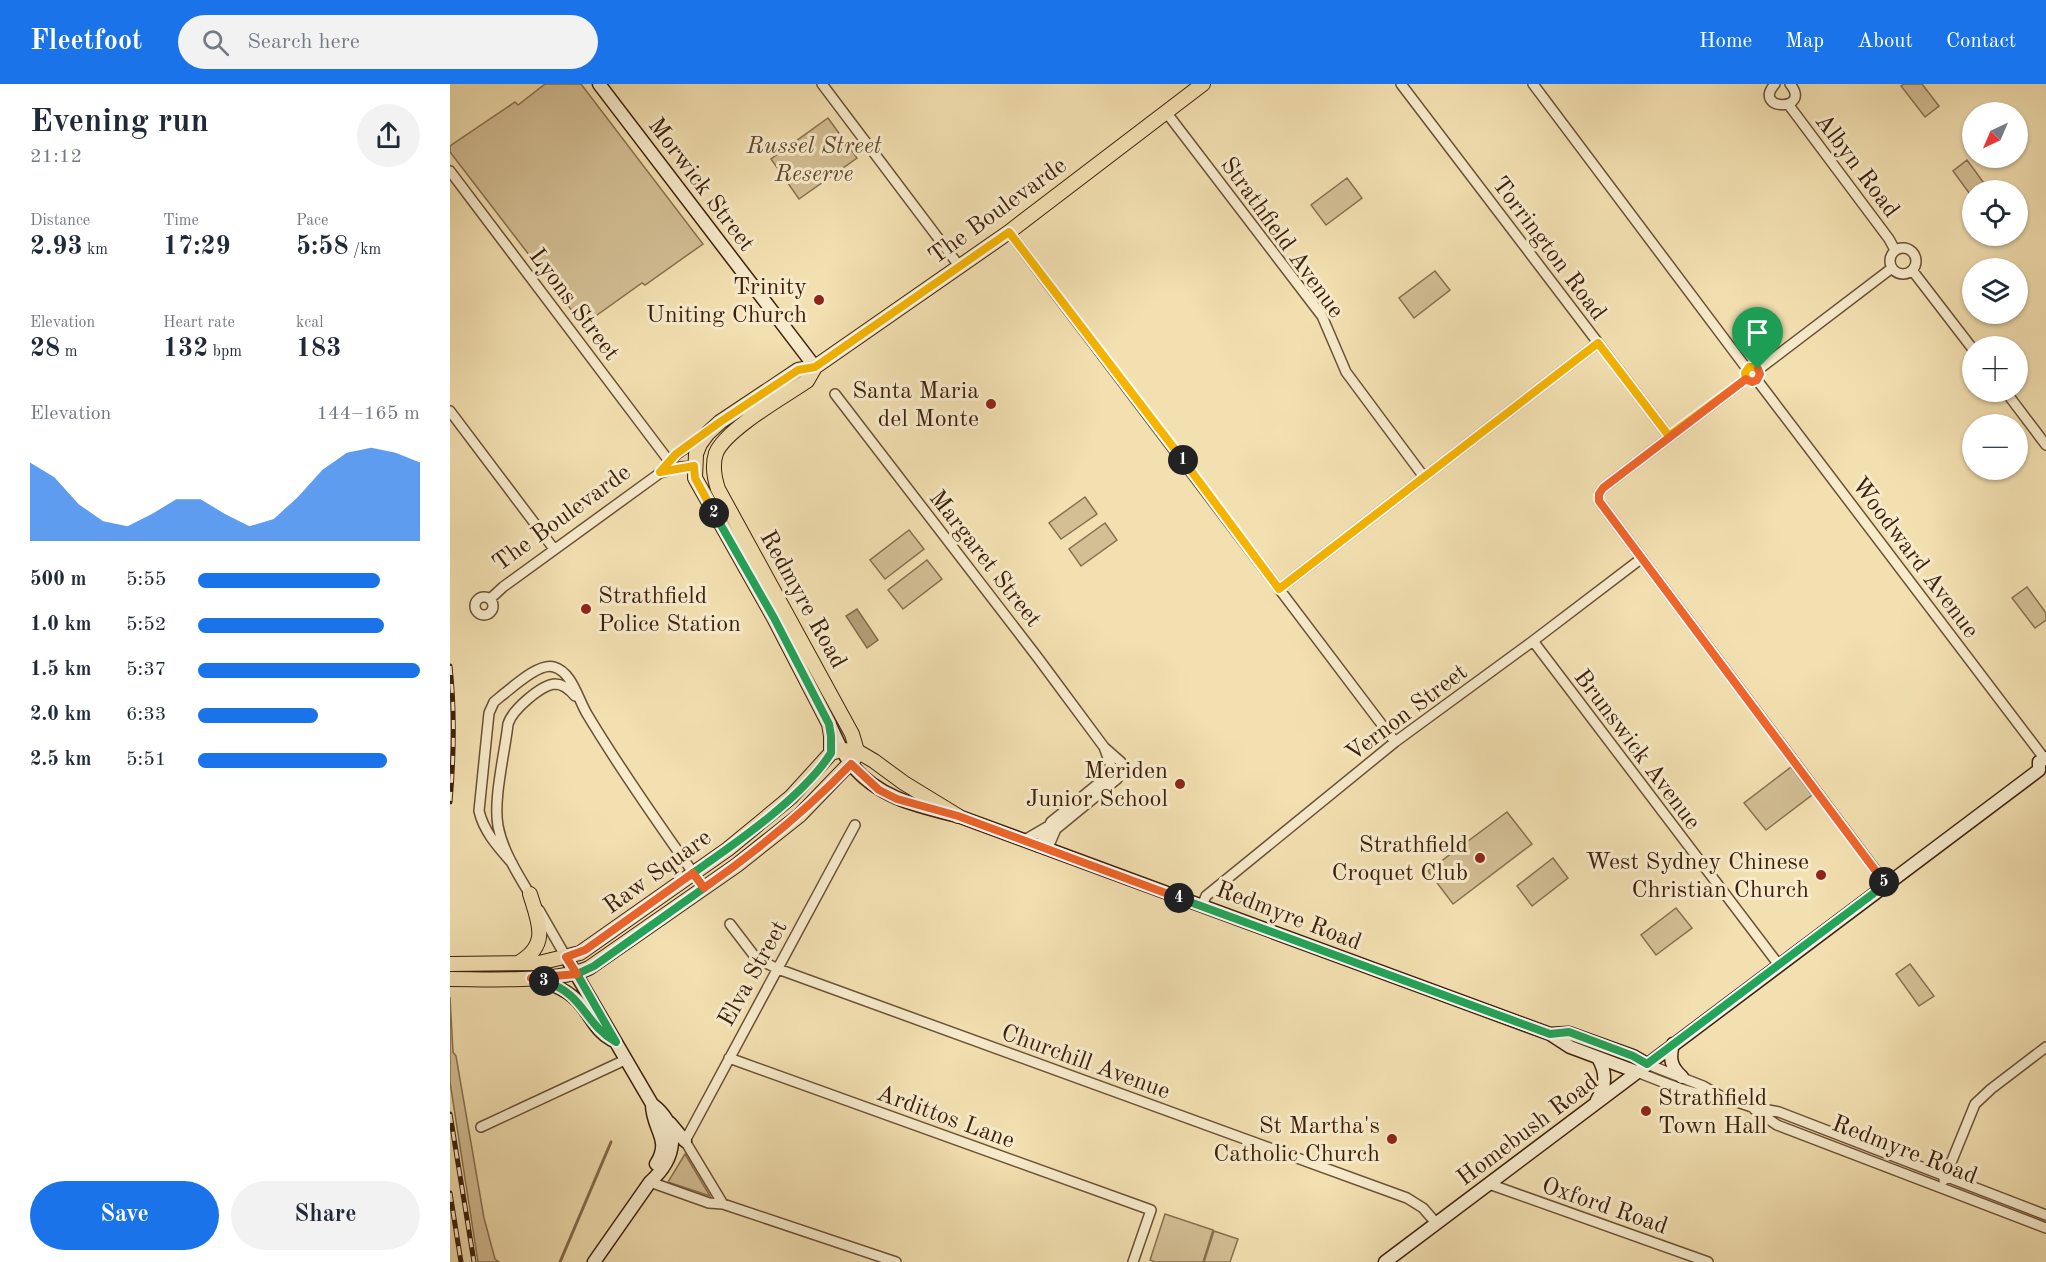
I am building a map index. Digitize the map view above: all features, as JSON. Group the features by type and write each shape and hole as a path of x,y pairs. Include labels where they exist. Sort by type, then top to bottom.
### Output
{"main road":[{"name":"Morwick Street","path":"599,84 815,367"},
{"name":"The Boulevarde","path":"694,466 700,444 720,422 798,370 815,367 960,267 1203,84"},
{"name":"The Boulevarde","path":"716,454 727,438 737,429 807,381 815,367"},
{"path":"694,466 705,462 710,451 723,435 737,429"},
{"name":"Redmyre Road","path":"716,454 713,471 718,489 852,734 857,751"},
{"name":"Redmyre Road","path":"694,466 695,478 701,490 774,618 829,724 836,752 879,790 897,799 958,816 1550,1034 1570,1047 1637,1072"},
{"path":"852,734 874,761"},
{"path":"836,752 857,751 958,816"},
{"path":"851,764 857,751"},
{"name":"Raw Square","path":"450,964 544,962 585,950 728,849 791,797 836,752"},
{"name":"Raw Square","path":"450,979 531,978 577,974 594,966 772,839 821,795 851,764"},
{"name":"Homebush Road","path":"1385,1262 2044,765"},
{"path":"516,964 533,953 539,942 537,915 530,894"},
{"path":"566,957 625,1060 652,1104 661,1111 671,1132 672,1150 660,1173 650,1182 594,1262"},
{"path":"531,978 552,984 569,993 582,1005 596,1028 616,1042"},
{"name":"Redmyre Road","path":"1550,1034 1569,1032 1633,1056 1647,1064"},
{"path":"1673,1044 1670,1055 1672,1064 1682,1077"},
{"path":"1594,1104 1605,1081 1605,1073 1598,1058"},
{"path":"650,1182 652,1172 663,1149 662,1136 652,1116 652,1104"},
{"path":"666,1121 673,1125 685,1141"}],"street":[{"path":"822,84 960,267"},
{"name":"Torrington Road","path":"1401,84 1669,436"},
{"path":"1533,84 1746,374 1752,382 1757,380 1760,374 1758,369 1751,366 1746,374 1603,488 1599,494 1599,501 1886,884"},
{"name":"Albyn Road","path":"1775,84 1770,95 1774,102 1781,106 1788,104 1895,250"},
{"path":"1788,104 1794,98 1793,85"},
{"name":"Strathfield Avenue","path":"1166,112 1322,316 1346,372 1424,477"},
{"name":"Lyons Street","path":"450,171 669,461"},
{"path":"1009,232 1395,742"},
{"path":"1903,248 1911,251 1916,263 1911,270 1902,274 1892,268 1890,261 1895,250 1903,248"},
{"path":"1758,369 1892,268"},
{"path":"1911,270 1963,336"},
{"path":"1279,589 1598,343"},
{"name":"Woodward Avenue","path":"1757,380 2044,765"},
{"name":"Margaret Street","path":"835,394 1104,747 1121,762 1119,775 1108,788 1060,825 1042,848"},
{"path":"2014,402 2046,445"},
{"path":"450,411 554,549"},
{"name":"The Boulevarde","path":"490,599 503,587 660,472 669,461 708,433"},
{"name":"The Boulevarde","path":"660,472 694,466"},
{"name":"Vernon Street","path":"1202,906 1206,896 1395,742 1642,558"},
{"name":"Brunswick Avenue","path":"1533,641 1779,965"},
{"path":"512,862 491,838 479,811 489,713 494,702 544,666 562,671 572,683 579,700 601,736 704,888"},
{"path":"566,957 512,862 500,833 496,814 510,717 518,707 549,686 567,688 579,700"},
{"path":"489,713 510,717"},
{"name":"Margaret Street","path":"1023,841 1047,827 1109,775 1111,766 1104,747"},
{"name":"Elva Street","path":"685,1141 855,825"},
{"name":"Margaret Street","path":"1042,848 1047,827"},
{"name":"Churchill Avenue","path":"730,924 756,958 778,969 1407,1198 1423,1208 1436,1223"},
{"path":"1942,1188 1975,1104 2046,1047"},
{"name":"Ardittos Lane","path":"729,1058 1151,1210 1133,1262"},
{"path":"481,1127 625,1060"},
{"name":"Redmyre Road","path":"1647,1064 1703,1086 1722,1097 1752,1107 1779,1112 2046,1215"},
{"name":"Redmyre Road","path":"1637,1072 1685,1090 1722,1097"},
{"name":"Redmyre Road","path":"1752,1107 1777,1125 2046,1228"},
{"path":"685,1141 723,1204"},
{"path":"650,1182 896,1262"},
{"name":"Oxford Road","path":"1489,1184 1708,1262"}],"green space":[{"path":"545,84 581,84 703,244 645,285 642,283 583,325 450,152 450,146 515,102 518,105"},
{"path":"1922,84 1939,106 1925,117 1901,86"},
{"name":"Russel Street Reserve","path":"828,118 857,158 799,199 771,159"},
{"path":"1962,164 1962,168 1973,168 1982,180 1962,180 1962,183 1953,171"},
{"path":"1347,178 1362,198 1326,225 1311,205"},
{"path":"1435,271 1450,290 1414,318 1399,298"},
{"path":"1085,497 1097,514 1061,539 1049,523"},
{"path":"1105,523 1117,540 1081,566 1069,549"},
{"path":"909,530 924,549 885,579 870,560"},
{"path":"927,560 942,579 903,609 888,590"},
{"path":"2027,587 2046,613 2046,620 2035,628 2012,598"},
{"path":"1791,767 1812,795 1766,830 1744,803"},
{"name":"Strathfield Croquet Club","path":"1507,812 1532,844 1453,904 1428,871"},
{"path":"1553,858 1568,878 1532,906 1517,886"},
{"path":"1676,908 1692,928 1656,955 1641,935"},
{"path":"1910,964 1934,996 1919,1006 1896,974"},
{"path":"450,997 453,1052 456,1056 484,1218 495,1259 499,1262 478,1262 450,1082"},
{"path":"685,1154 710,1196 668,1182"},
{"path":"1165,1214 1213,1230 1203,1262 1155,1262 1150,1260"},
{"path":"1214,1231 1238,1239 1230,1262 1204,1262"}],"shaded area":[{"path":"857,609 878,640 867,648 846,616"}],"waterway":[{"path":"560,1262 611,1142"}],"railway":[{"path":"450,666 453,700 450,802"},
{"path":"450,1114 474,1262"},
{"path":"450,1193 461,1262"}],"place":[{"name":"Trinity Uniting Church","path":"819,300"},
{"name":"Santa Maria del Monte","path":"991,404"},
{"name":"Strathfield Police Station","path":"586,609"},
{"name":"Meriden Junior School","path":"1180,784"},
{"name":"Strathfield Croquet Club","path":"1480,858"},
{"name":"West Sydney Chinese Christian Church","path":"1821,875"},
{"name":"Strathfield Town Hall","path":"1646,1111"},
{"name":"St Martha's Catholic Church","path":"1392,1139"}],"route":[{"path":"1758,369 1749,367 1745,370 1746,379 1669,436 1598,343 1279,589 1009,232 815,367 798,370 720,422 708,433 676,454 660,472 694,466 695,478 701,490 774,618 829,724 831,753 791,797 728,849 693,873 704,888 594,966 577,974 616,1042 596,1028 582,1005 569,993 552,984 531,978 577,974 566,957 585,950 693,873 704,888 772,839 800,815 851,764 879,790 897,799 958,816 1319,951 1550,1034 1569,1032 1633,1056 1647,1064 1886,884 1599,501 1599,494 1603,488 1669,436 1737,386 1746,379 1752,382 1759,379 1758,369"}]}
